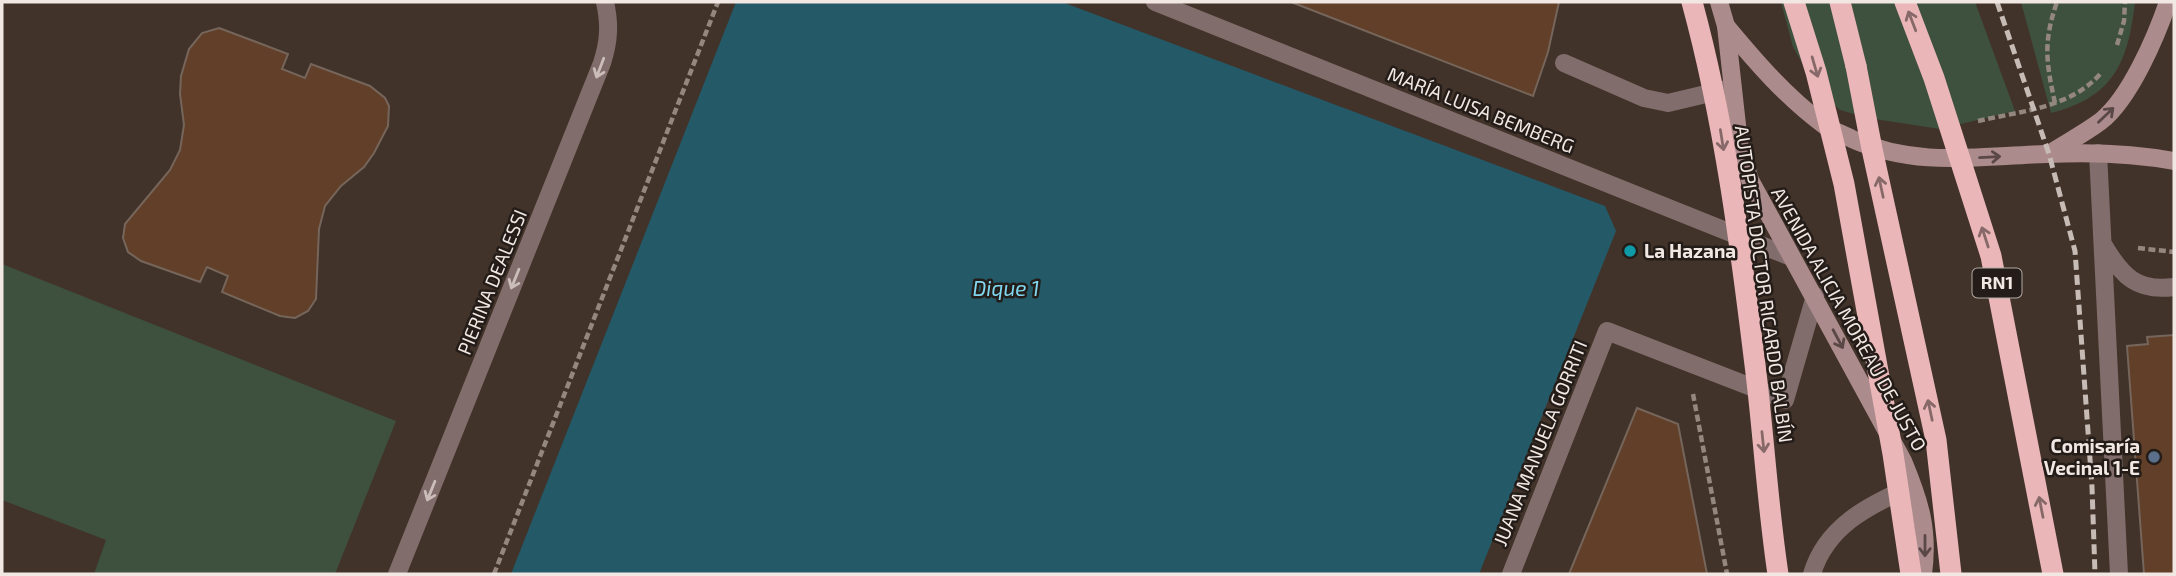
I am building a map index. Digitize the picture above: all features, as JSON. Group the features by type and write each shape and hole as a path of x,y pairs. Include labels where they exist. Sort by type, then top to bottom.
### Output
{"highway":[{"name":"AUTOPISTA DOCTOR RICARDO BALBÍN","path":"1692,2 1710,66 1731,198 1756,374 1778,574"},
{"path":"1794,2 1816,72 1844,184 1893,454 1911,574"},
{"path":"1840,2 1936,440 1951,574"},
{"name":"RN1","path":"1905,2 1934,78 1991,256 2053,574"}],"main road":[{"name":"AVENIDA ALICIA MOREAU DE JUSTO","path":"1719,2 1726,26 1739,143 1750,180 1903,461 1924,520 1923,574"},
{"path":"2049,153 2102,120 2124,96 2160,25 2168,2"},
{"path":"1726,26 1772,80 1825,126 1866,145 1901,155 1931,159 2049,153 2119,153 2174,161"}],"street":[{"name":"PIERINA DEALESSI","path":"397,574 602,63 609,43 609,21 605,2"},
{"name":"MARÍA LUISA BEMBERG","path":"1155,2 1791,257"},
{"path":"1564,64 1644,98 1668,103 1732,87"},
{"path":"2098,153 2119,574"},
{"path":"2103,243 2118,269 2127,277 2151,287 2174,287"},
{"name":"JUANA MANUELA GORRITI","path":"1511,574 1607,331 1785,400 1815,296"},
{"path":"1812,574 1816,559 1830,537 1881,500 1913,486"}],"path":[{"path":"494,574 718,2"},
{"path":"2055,103 2046,45 2057,2"},
{"path":"2116,48 2124,21 2125,2"},
{"path":"1972,122 2067,99 2091,85 2104,71"},
{"path":"1688,362 1727,574"}],"green space":[{"path":"1781,2 1975,2 2015,111 1940,129 1868,118 1840,110 1816,87 1793,47"},
{"path":"2021,2 2135,2 2122,59 2103,87 2072,106 2051,113"},
{"path":"2,264 396,421 335,574 94,574 106,540 2,500"}],"water":[{"name":"Dique 1","path":"736,2 1062,2 1605,206 1616,231 1479,574 511,574"}],"building":[{"path":"1291,2 1559,2 1548,52 1533,96"},
{"path":"219,28 288,54 282,69 305,78 311,64 370,86 385,98 389,106 388,126 374,153 364,167 341,186 325,206 319,229 316,299 308,311 295,318 280,316 222,292 228,276 207,267 200,282 141,261 128,252 123,238 125,224 170,170 180,150 184,125 181,76 189,49 202,33"},
{"name":"Comisaría Vecinal 1-E","path":"2174,335 2174,574 2144,574 2127,346 2148,344 2147,337"},
{"path":"1637,408 1678,424 1707,574 1569,574"}],"railway":[{"path":"1997,2 2049,154 2075,251 2092,487 2095,574"}],"place":[{"name":"La Hazana","path":"1630,251"},
{"name":"Comisaría Vecinal 1-E","path":"2154,457"}]}
